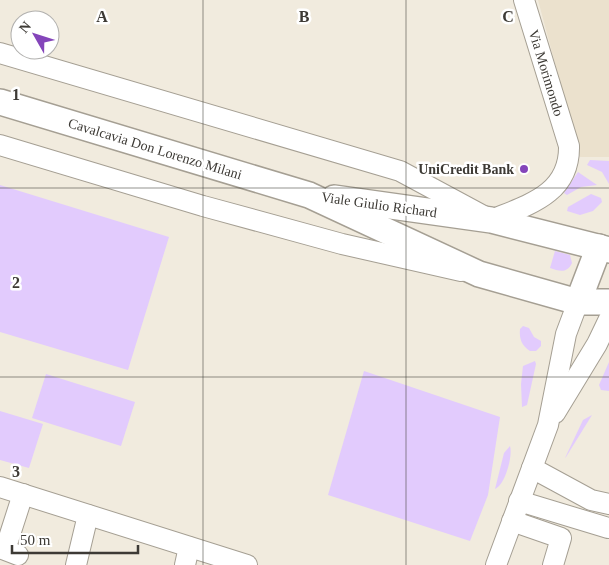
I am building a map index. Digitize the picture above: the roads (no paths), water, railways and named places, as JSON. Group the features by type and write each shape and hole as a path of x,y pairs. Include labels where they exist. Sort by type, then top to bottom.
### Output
{"main road":[{"name":"Cavalcavia Don Lorenzo Milani","path":"0,102 309,195"},
{"name":"Viale Giulio Richard","path":"309,195 491,220"},
{"name":"Viale Giulio Richard","path":"309,195 478,274 578,302 609,302"},
{"path":"491,220 606,243 578,302"}],"street":[{"name":"Via Morimondo","path":"491,220 525,206 550,191 561,180 567,169 569,146 524,0"},
{"name":"Viale Giulio Richard","path":"0,53 400,170 491,220"},
{"path":"0,145 204,206 342,244 446,270 478,274"},
{"path":"496,565 548,425 566,334 578,302"},
{"path":"548,425 597,344 609,319"},
{"path":"532,468 591,500 609,504"},
{"path":"0,486 88,514 187,556 247,565"},
{"path":"18,555 4,550 23,494"},
{"path":"519,501 608,528"},
{"path":"76,565 88,514"},
{"path":"512,521 562,538 553,565"}],"place":[{"name":"UniCredit Bank","path":"524,169"}]}
